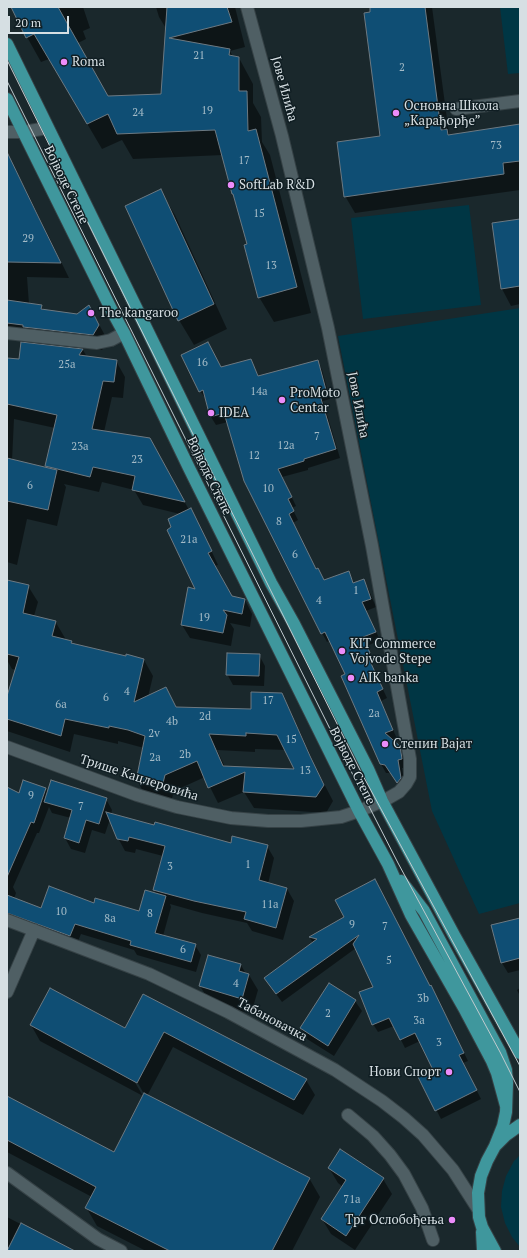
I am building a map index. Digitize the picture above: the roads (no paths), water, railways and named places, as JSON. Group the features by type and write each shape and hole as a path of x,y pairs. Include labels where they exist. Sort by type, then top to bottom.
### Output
{"main road":[{"name":"Војводе Степе","path":"7,44 47,128 201,436 272,582 368,769 382,801 454,935 520,1053"},
{"name":"Војводе Степе","path":"7,99 359,811 388,864 424,911 500,1052 506,1070 506,1106 505,1119 495,1146"},
{"path":"483,1251 482,1227 478,1209 478,1192 481,1176 495,1146 506,1135 520,1125"},
{"path":"482,1227 494,1251"}],"street":[{"name":"Јове Илића","path":"247,7 282,136 327,322 372,546 410,759 410,777 406,784 399,792 382,801"},
{"path":"456,109 520,101"},
{"path":"7,132 24,132 47,128"},
{"path":"7,333 97,343 111,340 124,333"},
{"name":"Трише Кацлеровића","path":"7,747 137,795 177,807 231,818 268,821 301,821 333,817 359,811 382,801"},
{"name":"Табановачка","path":"8,923 34,930 149,974 228,1012 335,1070 382,1101 423,1135 453,1170 478,1209"},
{"path":"7,992 34,930"},
{"path":"348,1115 373,1136 404,1174 422,1208 433,1240"},
{"path":"7,1173 98,1239 121,1251"}],"tram line":[{"path":"7,60 361,772 520,1066"},
{"path":"7,81 353,775 398,863 520,1092"}],"place":[{"name":"Roma","path":"64,62"},
{"name":"Основна Школа „Карађорђе”","path":"396,113"},
{"name":"SoftLab R&D","path":"231,185"},
{"name":"The kangaroo","path":"91,313"},
{"name":"ProMoto Centar","path":"282,400"},
{"name":"IDEA","path":"211,413"},
{"name":"KIT Commerce Vojvode Stepe","path":"342,651"},
{"name":"AIK banka","path":"351,678"},
{"name":"Степин Вајат","path":"385,744"},
{"name":"Нови Спорт","path":"449,1072"},
{"name":"Трг Ослобођења","path":"452,1220"}]}
